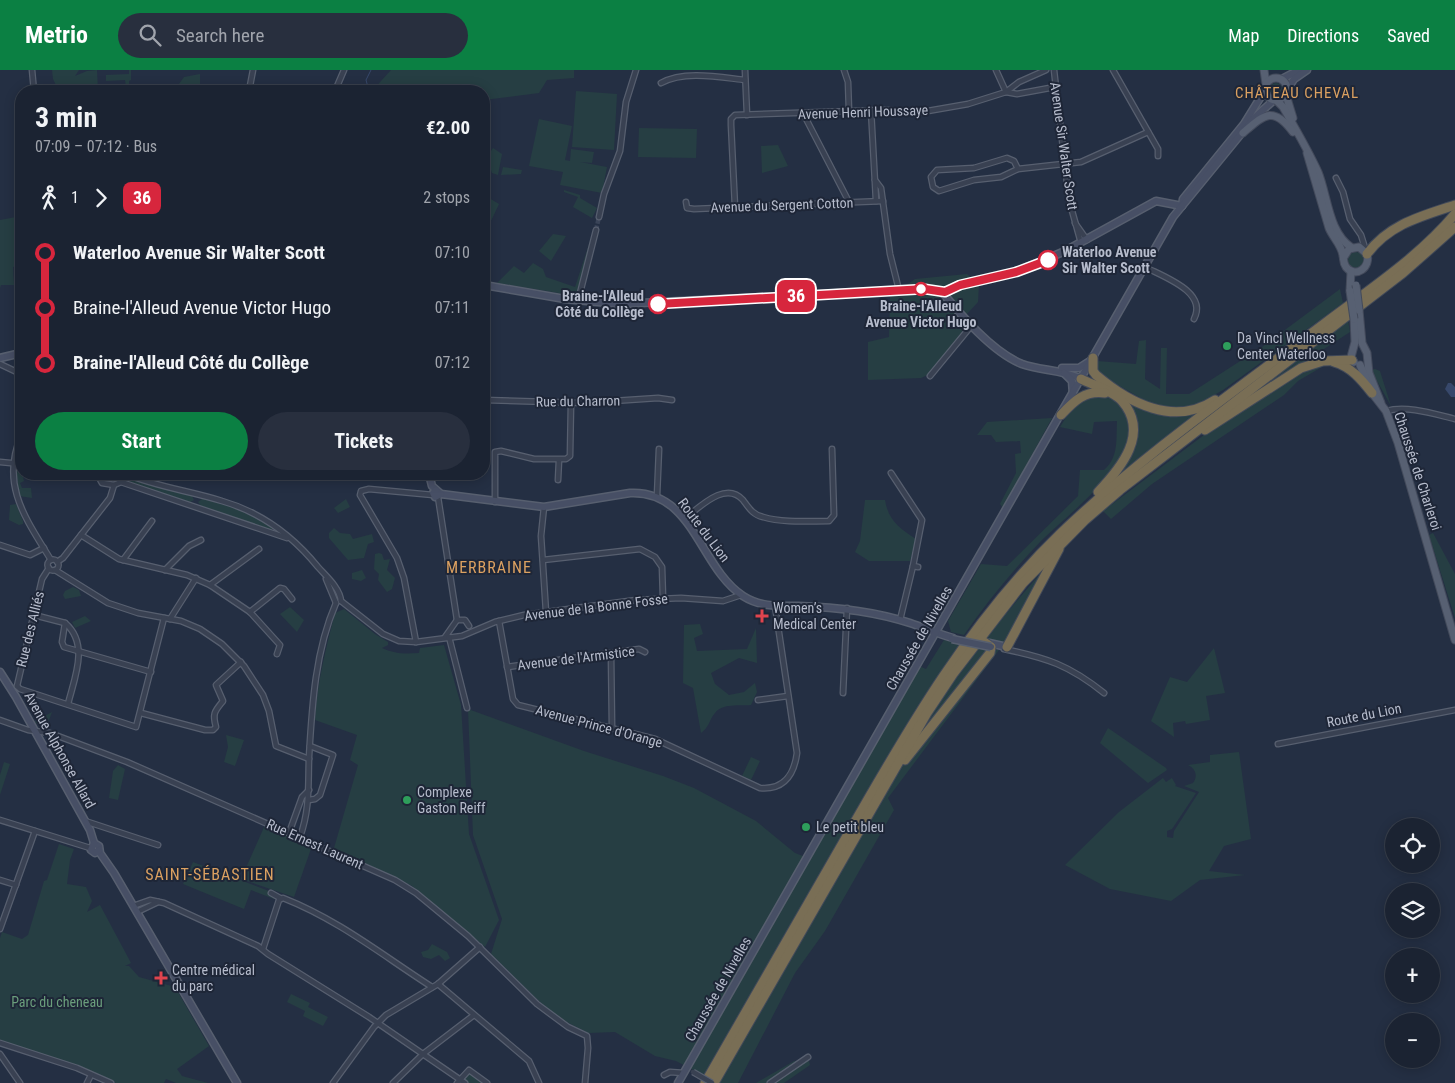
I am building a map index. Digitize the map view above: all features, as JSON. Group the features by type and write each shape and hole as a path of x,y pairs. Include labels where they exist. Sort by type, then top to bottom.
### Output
{"highway":[{"path":"1366,253 1389,232 1424,216 1455,205"},
{"path":"705,1083 887,765 947,669 978,626 1018,578 1089,506 1151,455 1374,287 1424,245 1455,214"},
{"path":"713,1083 927,713 984,631 1023,583 1063,542 1113,496 1172,448 1403,273 1455,227"},
{"path":"1093,358 1093,372 1121,392 1149,408 1173,413 1199,408 1233,388 1244,384"},
{"path":"1172,448 1184,444 1301,368 1329,360 1355,358"},
{"path":"1329,360 1350,370 1372,392"},
{"path":"1083,377 1121,392"},
{"path":"1083,377 1122,400 1132,418 1133,442 1124,462 1092,499 1089,506"},
{"path":"1061,415 1084,394 1096,391 1110,394"},
{"path":"1005,648 1063,542"},
{"path":"894,770 906,759 979,668 990,653 988,644"}],"main road":[{"path":"1266,70 1279,78 1287,92 1295,128"},
{"path":"1243,133 1260,118 1276,115 1284,120 1305,150 1329,228 1344,257 1346,266 1354,271 1367,265 1366,253 1345,243 1336,230 1320,178 1295,128 1276,100 1268,97 1266,70"},
{"path":"1266,87 1279,78 1299,70"},
{"path":"1276,100 1287,92 1294,79 1307,70"},
{"name":"Chaussée de Nivelles","path":"1182,206 1183,199 1244,124 1266,87"},
{"name":"Chaussée de Nivelles","path":"678,1083 688,1071 942,621 1182,206 1265,106 1276,100"},
{"path":"490,286 578,301 650,304 899,290 934,289 942,291 1016,272 1084,241 1158,201 1182,206"},
{"path":"1344,257 1354,247"},
{"name":"Chaussée de Charleroi","path":"1354,271 1353,288 1362,343 1368,358 1369,373 1381,403"},
{"path":"942,291 972,325 1007,356 1022,364 1083,377"},
{"name":"Chaussée de Charleroi","path":"1357,317 1355,358 1372,392 1386,411 1398,443 1455,640"},
{"path":"1364,349 1357,348 1355,358 1365,363 1368,358"},
{"path":"2,357 15,354"},
{"path":"1051,370 1083,366 1093,358"},
{"path":"1071,369 1083,377"},
{"path":"1064,372 1072,381 1073,395"},
{"path":"431,480 437,494"},
{"name":"Route du Lion","path":"437,494 544,508 630,493 657,496 675,508 684,519 728,583 741,595 756,602 775,606 847,608 900,620 955,639 1005,648"},
{"name":"Chaussée de Charleroi","path":"1429,548 1455,625"},
{"path":"942,621 947,633 955,639"},
{"name":"Avenue Alphonse Allard","path":"0,672 14,687 36,732 93,836 92,846 99,846 99,850 135,909"},
{"path":"135,909 237,1083"}],"street":[{"path":"32,70 33,85"},
{"path":"250,85 253,70"},
{"path":"338,85 344,70"},
{"path":"598,217 620,150 626,102 636,70"},
{"path":"735,207 732,119 735,115 747,115 744,70"},
{"path":"844,70 848,82 849,111"},
{"path":"996,70 1006,92"},
{"name":"Avenue Henri Houssaye","path":"747,115 871,110 922,112 968,104 1006,92 1019,82 1046,70"},
{"name":"Avenue Sir Walter Scott","path":"1054,70 1074,222 1084,241"},
{"path":"1113,70 1158,148 1158,156"},
{"path":"661,83 671,77 682,76 745,80"},
{"name":"Avenue Henri Houssaye","path":"1006,92 1017,94 1055,87"},
{"path":"871,110 876,201"},
{"path":"803,113 849,202"},
{"path":"1018,170 1014,161 1007,158 974,168 936,171 931,177 936,190 941,190 976,180 999,177 1018,170 1088,159 1148,132"},
{"path":"974,168 976,180"},
{"path":"1336,178 1344,192 1350,220 1361,234 1366,253"},
{"path":"875,180 881,188 890,254 899,290"},
{"name":"Avenue du Sergent Cotton","path":"686,202 690,209 882,201"},
{"path":"578,301 596,230"},
{"path":"1354,247 1361,234"},
{"path":"1145,267 1191,294 1197,302 1198,310 1194,319"},
{"path":"930,376 972,325"},
{"path":"2,357 8,367"},
{"path":"0,364 15,371"},
{"name":"Rue du Charron","path":"490,400 571,403 658,398 672,400"},
{"path":"494,502 495,452 501,451 534,459 559,460 570,456 571,403"},
{"path":"1386,411 1393,409 1414,411 1455,419"},
{"path":"657,496 658,449"},
{"path":"684,519 719,494 725,492 736,494 755,514 766,518 829,521 834,515 832,449"},
{"path":"15,456 13,463 14,489 17,501 50,560 58,563 67,577"},
{"path":"558,480 559,460"},
{"path":"0,462 13,463"},
{"path":"892,473 922,520 916,567 900,620"},
{"path":"100,480 102,483 114,485 121,482 288,539"},
{"path":"147,480 246,509 270,522 309,556 326,576 338,599 383,634 399,641 416,642 466,634 469,626"},
{"path":"55,570 58,563 110,498 114,485"},
{"path":"416,642 404,578 397,558 361,500 361,491 369,489 437,494 459,619 469,626 481,628"},
{"path":"194,506 198,494"},
{"path":"544,508 541,536 546,612"},
{"path":"123,560 152,521"},
{"path":"81,535 123,560 196,578 210,585 250,612 280,644 277,654"},
{"path":"165,570 189,546 201,540"},
{"path":"0,545 30,555 44,548"},
{"path":"543,560 640,549 655,557 662,568 663,598"},
{"path":"210,585 259,550"},
{"name":"Rue des Alliés","path":"14,687 44,572 49,568 48,563 50,560"},
{"path":"49,568 108,603 129,611 170,618 188,624 213,637 241,662 263,695 269,711 276,746 309,759"},
{"path":"170,618 196,578"},
{"path":"250,612 280,588 284,589 292,599"},
{"name":"Avenue de la Bonne Fosse","path":"466,634 499,621 546,612 663,598 723,601 741,595"},
{"path":"300,837 307,817 309,800 309,759 315,680 338,599"},
{"name":"Avenue Prince d'Orange","path":"499,621 513,698 518,705 655,739 760,788 770,789 782,785 790,777 795,767 797,753 775,606"},
{"path":"843,693 847,608"},
{"path":"34,615 66,623"},
{"path":"14,687 133,727 137,726 164,618"},
{"path":"459,619 453,623 447,637 467,708"},
{"path":"66,623 80,653 68,704"},
{"path":"66,623 62,645 80,653 151,672"},
{"path":"452,629 457,636"},
{"name":"Route du Lion","path":"1005,648 1041,656 1066,667 1104,692"},
{"name":"Avenue de l'Armistice","path":"507,667 639,649 645,652"},
{"path":"612,653 612,728"},
{"path":"141,713 209,731 216,727 213,717 214,710 223,701 216,685 241,662"},
{"path":"758,700 788,696"},
{"name":"Route du Lion","path":"1278,744 1455,710"},
{"name":"Rue Ernest Laurent","path":"0,720 36,732 50,732 127,762 405,885 480,947 537,1004 568,1027 589,1038 585,1083"},
{"path":"309,800 315,799 320,795 333,755 310,746"},
{"path":"290,833 302,797 309,790"},
{"path":"0,820 92,846"},
{"path":"85,821 158,845"},
{"path":"0,929 35,831"},
{"path":"0,880 16,885"},
{"path":"272,893 280,898 309,908 350,931 432,987"},
{"path":"263,949 280,898"},
{"path":"135,909 150,900 160,902 263,949 377,1023 459,1081 465,1083"},
{"path":"333,1083 377,1023 395,1008 438,984 480,947"},
{"path":"438,984 529,1061 538,1083"},
{"path":"393,1083 423,1054 474,1014"},
{"path":"0,1043 70,1066 111,1083"},
{"path":"0,1054 20,1083"},
{"path":"770,1083 808,1057"},
{"path":"459,1081 469,1070 487,1083"},
{"path":"664,1075 670,1072 688,1071 713,1083"},
{"path":"87,1083 90,1074"}],"green space":[{"path":"52,70 79,70 75,76 87,71 97,70 98,85 56,85"},
{"path":"129,70 131,70 129,85 126,85 125,80 106,81 106,75 129,74"},
{"path":"391,70 574,70 574,78 547,80 539,93 490,99 490,85 377,85"},
{"path":"200,74 200,85 178,85 184,77"},
{"path":"1278,83 1281,84 1281,94 1274,95 1271,94 1270,87 1271,84"},
{"path":"576,91 617,94 614,150 572,147"},
{"path":"539,119 572,126 565,160 570,161 571,149 594,152 592,163 580,162 607,167 602,193 560,185 563,172 529,166"},
{"path":"639,128 697,129 696,158 638,157"},
{"path":"778,145 788,166 762,173 761,146"},
{"path":"493,148 502,154 498,175 492,173 490,154"},
{"path":"503,167 522,170 521,174 501,175"},
{"path":"564,190 580,195 580,198 597,208 592,218 573,207 578,197 564,192"},
{"path":"490,199 499,204 490,223"},
{"path":"15,217 14,285 1,285 0,288 0,220"},
{"path":"593,232 594,235 577,296 497,283 514,266 524,273 533,263 543,269 546,277 575,287"},
{"path":"553,234 566,236 551,261 539,251"},
{"path":"1356,252 1362,254 1364,260 1362,266 1356,268 1350,266 1348,260 1350,254"},
{"path":"967,274 979,284 978,302 966,315 967,325 932,373 921,378 868,380 868,342 889,337 890,297 915,279"},
{"path":"1340,289 1343,303 1223,390 1200,403 1184,408 1155,406 1100,375 1096,367 1097,361 1136,364 1139,341 1146,340 1145,379 1160,389 1161,348 1167,348 1166,394 1189,394 1262,347"},
{"path":"1348,320 1350,332 1235,407"},
{"path":"1327,364 1298,381 1284,395 1152,484 1111,519 1103,511 1204,435 1305,369"},
{"path":"1371,370 1380,371 1391,406"},
{"path":"1103,394 1120,404 1127,415 1130,431 1125,449 1115,466 1085,501 1020,563 964,635 951,632 948,621 981,564 1007,566 1078,496 1080,470 1104,470 1109,465 1116,447 1117,421 1094,422 1092,434 1060,427 1077,400"},
{"path":"1128,401 1163,413 1179,415 1199,412 1117,476 1135,440 1136,422"},
{"path":"1052,418 1003,508 1000,504 1016,473 1015,454 1021,453 1020,441 996,442 991,435 977,435 987,422"},
{"path":"17,480 24,480 20,483 22,488 31,488 32,498 19,496"},
{"path":"103,480 115,480 109,482 104,482"},
{"path":"126,480 139,480 191,494 194,500 189,503"},
{"path":"203,498 235,506 273,526 273,529 271,530 201,506 198,502"},
{"path":"346,499 350,507 338,513 334,508"},
{"path":"865,500 885,500 892,518 905,532 916,539 910,561 869,561 855,552 860,541"},
{"path":"16,504 23,521 23,524 19,525 9,520 10,505"},
{"path":"334,528 340,533 350,534 353,539 372,534 374,542 368,544 364,558 348,560 329,538 329,533"},
{"path":"1433,533 1455,574 1455,618 1429,535"},
{"path":"375,554 382,554 384,560 390,559 387,570 395,578 392,589 387,592 378,580 379,574 374,569"},
{"path":"1051,561 1007,645 984,639"},
{"path":"362,570 366,578 361,581 352,579 352,573"},
{"path":"73,587 79,590 81,596 65,599 63,595 65,591"},
{"path":"290,607 304,620 297,632 280,614"},
{"name":"Complexe Gaston Reiff","path":"344,609 388,642 388,645 382,648 387,650 400,653 419,653 420,648 444,645 461,705 469,834 499,920 485,947 412,886 334,848 358,765 350,760 357,735 315,720 325,652 335,613"},
{"path":"85,616 91,621 75,628 72,622"},
{"path":"700,624 703,634 694,638 697,651 747,649 756,628 757,663 739,658 711,673 715,684 729,695 744,692 755,683 757,692 751,705 727,706 718,710 701,733 693,688 683,683 684,625"},
{"path":"944,640 999,650 888,798 894,810 825,931 795,973 738,1083 718,1083 676,1061 655,1056 615,1032 588,1033 561,1019 541,1003 491,954 502,919 473,835 468,709 694,788 756,821 795,853 808,858 919,666 926,669"},
{"path":"1214,648 1225,693 1206,696 1210,720 1186,724 1185,721 1173,723 1174,737 1151,721 1170,677 1187,682"},
{"path":"52,712 46,728 34,722"},
{"path":"1108,728 1167,770 1148,783 1100,743"},
{"path":"226,735 244,740 235,766 224,762 228,747"},
{"path":"1239,752 1251,839 1224,846 1209,871 1245,875 1200,880 1171,901 1110,889 1065,865 1119,812 1163,778 1166,782 1172,778 1175,786 1196,793 1172,829 1167,831 1167,837 1173,838 1174,831 1199,792 1184,786 1193,783 1196,775 1188,765 1210,762 1210,755"},
{"path":"751,757 760,761 751,780 742,776"},
{"path":"4,762 10,764 0,795 0,775"},
{"path":"118,765 125,769 118,800 109,798 113,771"},
{"path":"265,825 312,846 294,897 241,879"},
{"name":"Parc du cheneau","path":"59,844 74,849 70,860 67,884 86,887 92,901 87,912 100,905 131,963 125,966 129,966 139,977 175,987 209,1046 177,1069 182,1076 208,1083 176,1083 166,1079 164,1083 116,1083 72,1064 47,1058 0,1042 0,938 2,932 22,939 28,935 44,881 47,880"},
{"path":"193,862 274,893 274,899 251,890 244,909 183,884"},
{"path":"432,944 447,952 450,958 445,961 439,955 431,959 423,957 421,952 428,950"},
{"path":"291,994 310,1003 308,1007 328,1017 323,1026 303,1016 305,1011 287,1002"},
{"path":"794,1061 809,1061 810,1065 784,1083 756,1083"},
{"path":"469,1073 485,1083 468,1083 465,1078"}],"water":[{"path":"1448,383 1455,387 1455,397 1451,397 1445,389"}],"waterway":[{"path":"367,85 366,80 371,70"}],"tunnel":[{"path":"596,230 599,217"}],"bus line":[{"name":"36","path":"658,304 925,289 945,292 956,286 1016,272 1048,260"}],"place":[{"name":"Waterloo Avenue Sir Walter Scott","path":"1048,260"},
{"name":"Braine-l'Alleud Avenue Victor Hugo","path":"921,289"},
{"name":"Braine-l'Alleud Côté du Collège","path":"658,304"},
{"name":"Da Vinci Wellness Center Waterloo","path":"1227,346"},
{"name":"Women’s Medical Center","path":"762,616"},
{"name":"Complexe Gaston Reiff","path":"407,800"},
{"name":"Le petit bleu","path":"806,827"},
{"name":"Centre médical du parc","path":"161,978"}],"district":[{"name":"CHÂTEAU CHEVAL","path":"1297,93"},
{"name":"MERBRAINE","path":"489,567"},
{"name":"SAINT-SÉBASTIEN","path":"210,874"}]}
